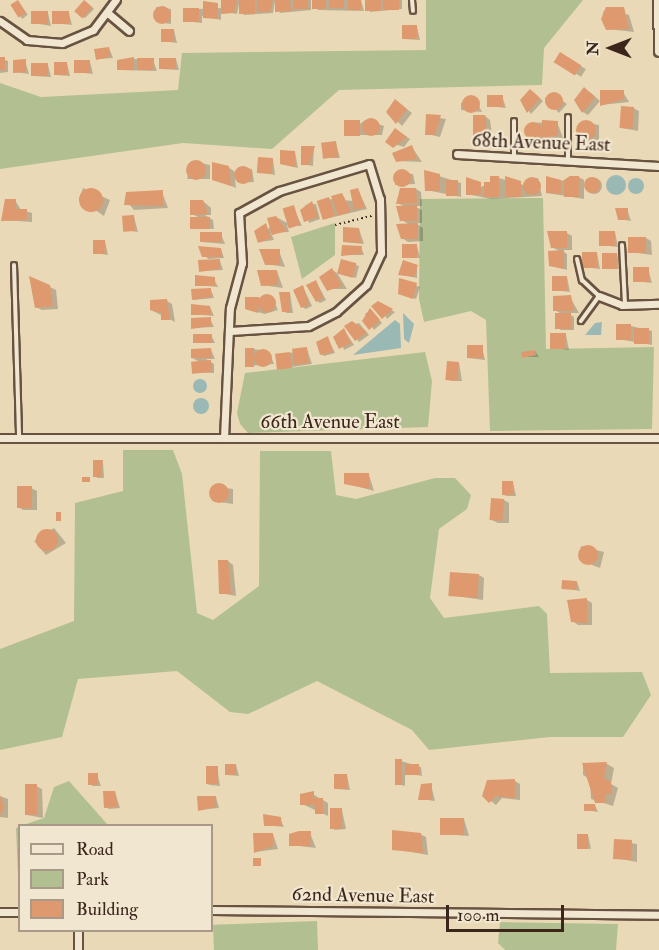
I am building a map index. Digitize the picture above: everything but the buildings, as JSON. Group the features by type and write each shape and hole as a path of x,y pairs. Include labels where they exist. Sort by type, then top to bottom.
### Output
{"street":[{"path":"0,21 27,40 51,44 83,36 109,14 116,0"},
{"path":"658,0 659,51"},
{"path":"109,14 129,31"},
{"name":"68th Avenue East","path":"457,154 659,166"},
{"path":"224,438 230,331 242,263 239,213 279,191 369,164 381,215 381,253 366,285 336,312 308,326 230,331"},
{"path":"599,296 625,305 659,304"},
{"name":"66th Avenue East","path":"0,438 659,438"},
{"name":"62nd Avenue East","path":"213,910 659,915"},
{"path":"0,912 18,912"},
{"path":"78,932 78,950"}],"lane":[{"path":"412,0 413,11"},
{"path":"567,159 568,117"},
{"path":"514,121 514,159"},
{"path":"622,245 625,305"},
{"path":"577,259 582,280 599,296 581,321"},
{"path":"14,265 19,438"}],"path":[{"path":"336,225 381,215"}],"green space":[{"path":"426,0 583,0 544,48 542,85 339,90 272,149 183,143 0,169 0,83 41,97 178,90 182,53 426,50"},
{"path":"543,198 546,349 654,347 652,429 490,431 486,320 471,311 424,322 419,299 420,199"},
{"path":"335,223 335,255 302,279 291,237"},
{"path":"425,352 432,381 428,427 248,433 240,424 237,413 245,373"},
{"path":"123,450 173,450 182,474 197,613 213,620 259,586 260,451 331,451 336,495 356,499 435,478 455,478 471,495 467,509 439,529 430,598 444,618 539,606 547,614 550,673 642,672 651,695 623,737 550,737 429,750 412,730 317,681 248,714 230,712 177,671 78,679 62,737 0,750 0,649 74,621 75,503 123,491"},
{"path":"69,781 107,824 26,824 44,818 54,787"},
{"path":"16,828 18,828 18,876"},
{"path":"317,921 318,950 214,950 213,925"},
{"path":"500,922 618,924 616,950 505,950 498,943"}],"water":[{"path":"616,175 623,178 626,185 623,192 616,195 609,192 606,185 609,178"},
{"path":"636,178 644,186 636,194 628,186"},
{"path":"403,313 414,324 409,343 404,339"},
{"path":"395,320 400,324 401,348 353,355"},
{"path":"602,322 601,335 585,335 595,323"},
{"path":"197,379 203,379 207,386 203,393 197,393 193,389 193,383"},
{"path":"201,398 209,406 201,414 193,406"}]}
